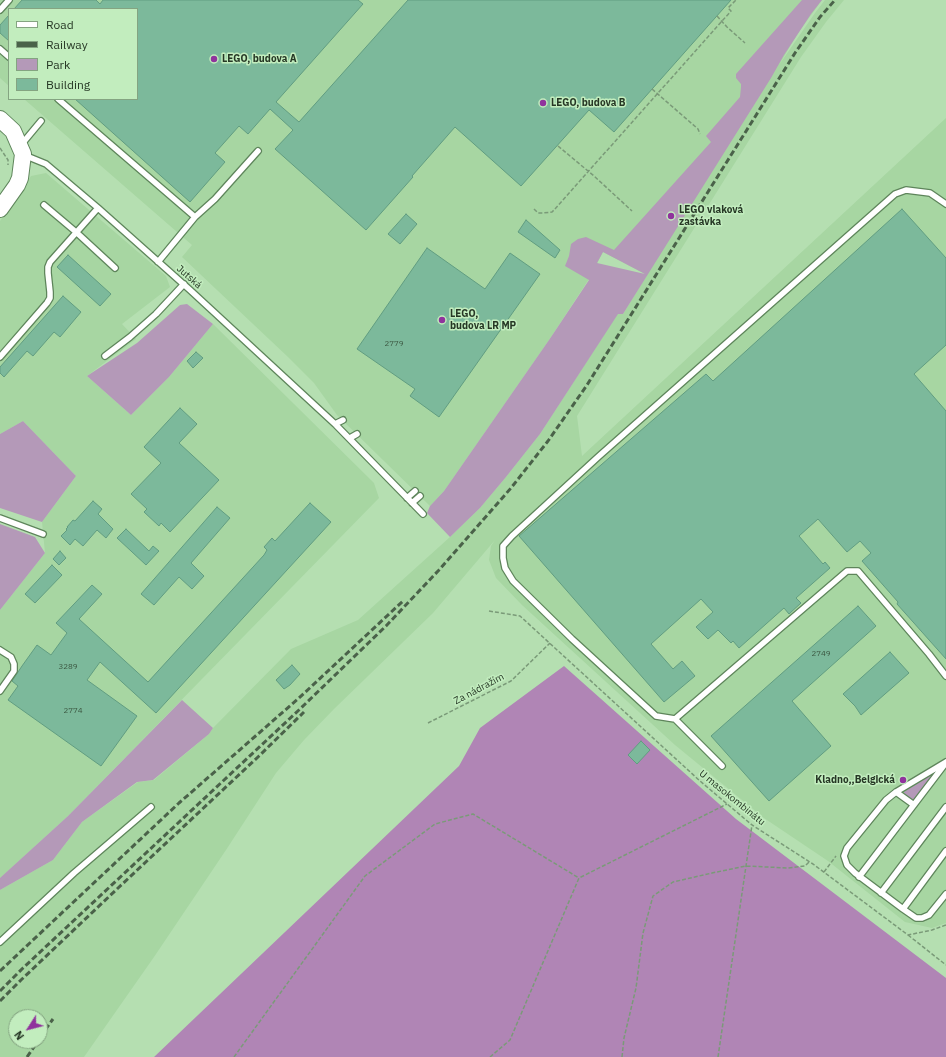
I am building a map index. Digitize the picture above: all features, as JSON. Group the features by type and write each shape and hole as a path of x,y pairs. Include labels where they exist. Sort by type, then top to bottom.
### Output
{"street":[{"path":"0,120 13,131 22,150 20,178 17,185 0,208"}],"lane":[{"path":"0,10 9,0"},
{"path":"0,49 8,56"},
{"path":"59,100 195,217"},
{"path":"22,150 41,121"},
{"name":"Jutská","path":"22,150 46,164 184,284 338,426 423,514"},
{"path":"158,262 195,217 215,199 258,152"},
{"path":"722,766 675,719 656,716 561,629 513,581 505,568 503,558 504,546 512,536 598,457 895,194 906,190 930,193 946,204"},
{"path":"44,205 76,232 114,268"},
{"path":"0,357 50,298 48,272 50,262 98,208"},
{"path":"105,356 130,337 156,314 184,284"},
{"path":"338,426 345,422"},
{"path":"350,438 357,434"},
{"path":"407,498 415,490"},
{"path":"412,503 420,496"},
{"path":"0,518 43,534"},
{"path":"675,719 847,571 858,571 946,676"},
{"path":"0,650 11,657 14,664 14,671 0,691"},
{"path":"946,763 896,792 886,800 846,848 844,856 847,865 859,877 916,918 922,918 929,915 946,894"},
{"path":"859,877 946,763"},
{"path":"896,792 914,805"},
{"path":"0,942 74,873 151,807"},
{"path":"881,893 946,807"},
{"path":"903,909 946,851"}],"path":[{"path":"534,209 538,213 552,212 722,22 731,11 728,8 736,0"},
{"path":"717,16 745,43"},
{"path":"652,89 698,129 700,134"},
{"path":"558,146 632,211"},
{"path":"0,148 8,160 8,167"},
{"name":"U masokombinátu","path":"489,611 520,616 700,781 752,825 810,862 946,965"},
{"name":"Za nádražím","path":"428,724 511,680 550,643"},
{"path":"490,1057 510,1040 579,878 727,804"},
{"path":"234,1057 365,876 435,824 473,814 579,878"},
{"path":"718,1057 752,825"},
{"path":"622,1057 624,1038 636,988 643,933 654,896 673,882 712,873 746,866 788,868 805,866 810,862"},
{"path":"908,935 932,930 946,925"}],"shaded area":[{"path":"0,0 822,0 798,33 779,65 825,0 844,0 801,57 577,416 582,456 946,118 946,923 932,928 905,922 828,861 764,818 675,745 522,605 496,578 489,560 491,546 495,540 433,613 334,709 304,740 276,773 154,957 84,1057 0,1057 0,890 53,860 82,822 138,782 154,780 209,734 213,728 291,649 358,620 450,537 480,508 540,434 618,313 623,314 647,275 603,252 589,279 549,340 444,491 430,506 337,415 314,383 182,257 192,245 25,100 138,100 138,8 8,8 8,85 0,78"},
{"path":"46,173 166,276 170,287 122,324 136,339 87,376 131,415 169,377 213,324 374,483 379,498 68,816 0,878 0,610 45,553 42,522 76,476 23,421 0,434 0,221 31,176"},
{"path":"564,666 736,819 946,978 946,1057 154,1057 459,766 480,728"}],"green space":[{"path":"802,0 822,0 784,55 623,314 618,314 540,434 480,508 450,537 427,513 430,506 444,491 589,280 565,266 569,256 571,244 578,239 586,237 614,250 711,142 706,136 740,97 741,84 736,78 736,74","holes":["603,252 645,274 597,263"]},
{"path":"187,304 213,324 169,377 131,415 87,376 137,343 180,305"},
{"path":"23,421 76,476 42,522 0,508 0,434"},
{"path":"0,524 35,537 45,553 0,610"},
{"path":"182,700 213,728 209,734 153,780 137,782 82,822 53,860 0,890 0,878 68,816"},
{"path":"931,775 914,799 911,799 904,793 904,792"}],"building":[{"path":"22,0 96,0 100,4 103,0 358,0 363,4 276,102 299,122 408,0 731,0 614,132 589,110 521,186 455,127 366,230 275,149 293,130 270,109 248,134 239,126 215,153 225,162 190,202 76,100 138,100 138,8 15,8"},
{"path":"8,16 8,40 0,33 0,25"},
{"path":"902,209 946,258 946,345 914,374 946,411 946,659 897,604 898,602 862,561 871,553 860,541 847,552 818,519 799,536 823,564 825,562 830,568 796,598 801,603 789,614 784,608 739,648 733,641 731,643 718,630 708,639 696,627 713,612 701,599 651,644 673,669 682,661 695,676 664,702 519,536 706,374 713,381"},
{"path":"406,214 417,224 400,244 388,234"},
{"path":"526,220 560,250 555,258 518,232"},
{"name":"LEGO, budova LR MP","path":"427,248 485,289 510,253 540,274 439,417 410,396 415,389 357,349"},
{"path":"68,255 111,294 100,306 57,267"},
{"path":"63,296 81,312 60,337 54,332 33,356 27,351 4,377 0,373 0,367"},
{"path":"196,352 203,358 193,368 187,361"},
{"path":"180,408 197,424 179,443 219,480 170,532 161,523 159,526 144,512 147,509 131,494 161,463 144,447"},
{"path":"93,501 102,509 98,514 113,529 106,538 97,530 83,546 75,539 70,545 61,536 73,520 75,521"},
{"path":"310,503 331,522 156,713 100,662 87,680 137,716 101,766 8,700 18,686 12,681 37,645 51,655 67,633 56,623 92,585 102,594 79,619 148,682 264,555 267,550 264,547 272,538 275,541"},
{"path":"217,507 230,518 191,563 204,576 192,589 179,577 154,605 141,594"},
{"path":"126,529 149,551 153,546 159,551 146,565 117,538"},
{"path":"60,551 66,558 59,565 53,559"},
{"path":"52,565 62,575 35,603 25,594"},
{"path":"858,606 876,626 792,701 831,746 769,801 711,736"},
{"path":"890,652 909,673 861,715 855,706 843,694"},
{"path":"292,665 300,674 284,689 276,680"},
{"path":"641,741 650,750 637,764 628,755"}],"railway":[{"path":"0,991 300,709 386,626 439,570 511,488 548,441 587,385 795,53 820,17 835,0"},
{"path":"0,971 179,803 299,698 403,601"},
{"path":"0,1001 304,712"},
{"path":"48,1026 53,1019"},
{"path":"27,1057 32,1049"}],"place":[{"name":"LEGO, budova A","path":"214,59"},
{"name":"LEGO, budova B","path":"543,103"},
{"name":"LEGO vlaková zastávka","path":"671,216"},
{"name":"LEGO, budova LR MP","path":"442,320"},
{"name":"Kladno,,Belgická","path":"903,780"}]}
